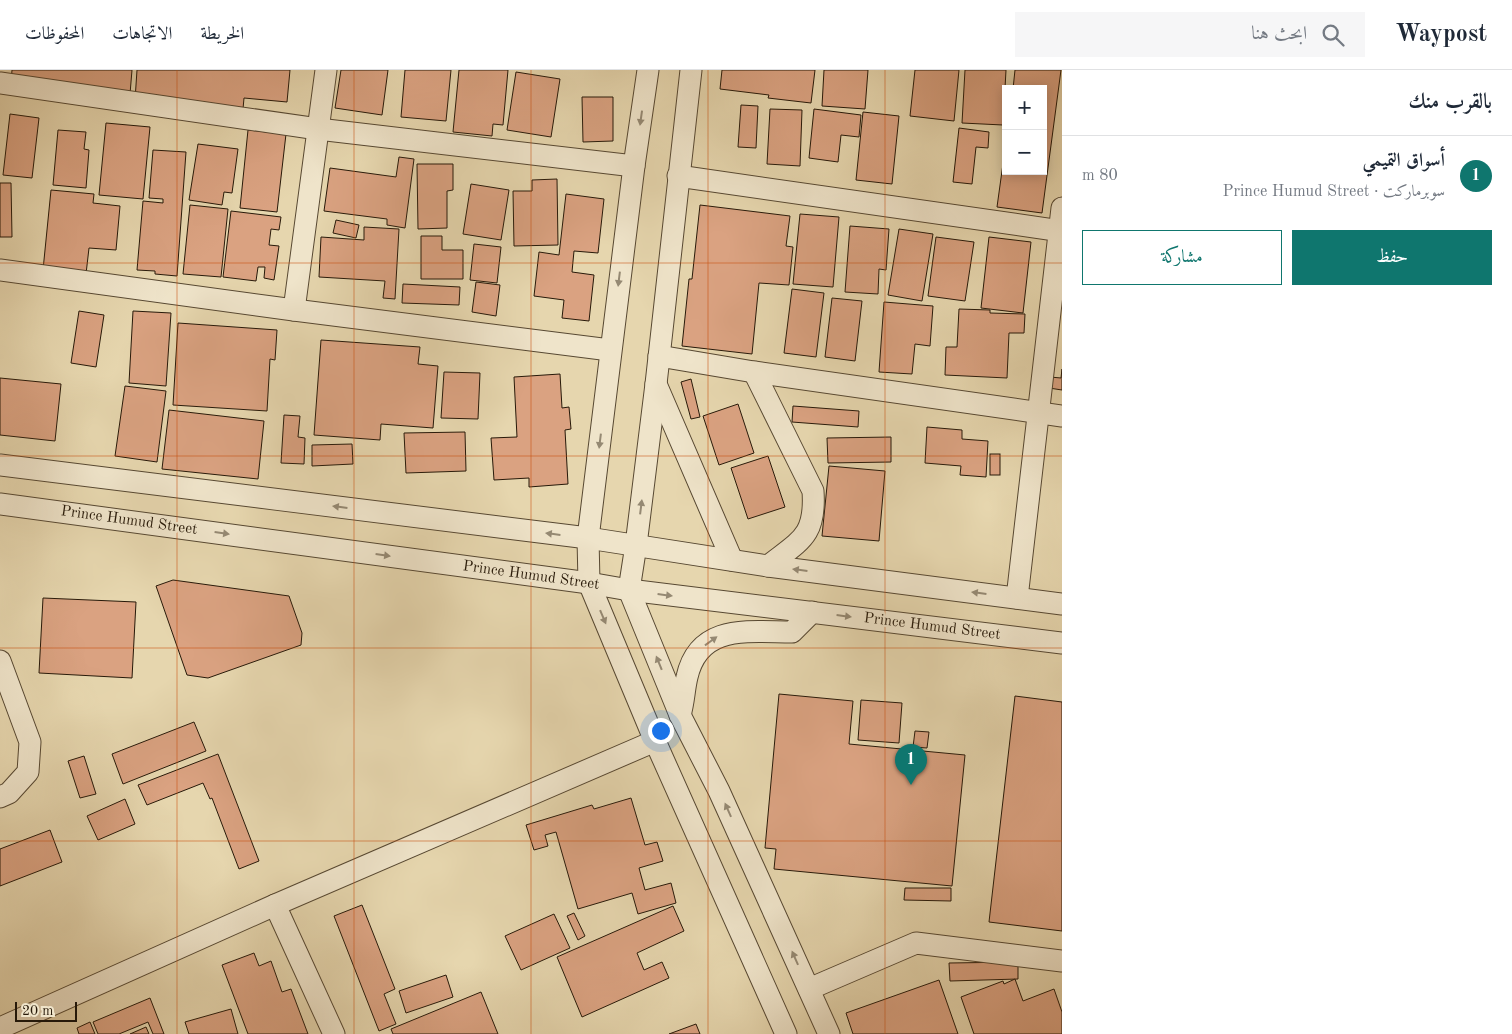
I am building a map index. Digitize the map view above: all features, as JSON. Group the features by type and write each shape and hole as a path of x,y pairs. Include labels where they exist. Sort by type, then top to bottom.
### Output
{"street":[{"path":"294,310 326,70"},
{"path":"648,70 610,350 588,538 589,584 655,741 786,1034"},
{"path":"691,70 656,384 629,590 680,715 719,790 829,1034"},
{"path":"0,83 318,129 634,166"},
{"path":"678,176 1061,231"},
{"path":"1017,598 1061,231 1062,208"},
{"path":"0,270 610,350"},
{"path":"659,356 754,372 1062,416"},
{"path":"754,372 802,467 813,491 814,500 811,526 803,538 768,566"},
{"path":"656,384 732,560"},
{"path":"0,465 588,538 768,566 1062,604"},
{"name":"Prince Humud Street","path":"0,504 629,590 1062,643"},
{"path":"680,715 684,702 687,677 695,655 714,638 728,633 792,632 812,612"},
{"path":"0,661 30,742 28,772 9,793 0,797"},
{"path":"0,1028 275,905 655,741"},
{"path":"275,905 334,1034"},
{"path":"809,989 916,943 1062,961"}],"building":[{"path":"12,70 132,70 130,94 11,83"},
{"path":"137,70 290,70 287,102 244,98 243,109 135,100"},
{"path":"341,70 388,70 382,115 335,108"},
{"path":"405,70 451,70 446,121 401,117"},
{"path":"459,70 508,70 503,125 493,124 492,136 453,132"},
{"path":"722,70 815,70 811,103 768,98 769,95 720,89"},
{"path":"824,70 868,70 865,109 822,106"},
{"path":"915,70 959,70 954,121 910,116"},
{"path":"965,70 1006,70 1005,85 1002,85 1002,125 962,123"},
{"path":"1015,70 1061,70 1042,213 997,207 1002,171 1002,175 1047,175 1047,85 1013,85"},
{"path":"516,72 560,79 551,137 507,130"},
{"path":"582,97 613,97 613,141 583,142"},
{"path":"741,105 758,106 756,148 738,147"},
{"path":"770,109 802,110 800,166 767,164"},
{"path":"814,109 861,115 859,137 841,135 838,162 809,158"},
{"path":"863,112 899,116 892,184 856,180"},
{"path":"10,114 39,118 32,178 3,175"},
{"path":"106,123 150,127 143,199 99,195"},
{"path":"959,128 989,132 988,148 976,147 972,184 953,182"},
{"path":"58,130 86,132 84,149 89,150 86,188 53,185"},
{"path":"248,130 286,134 277,212 240,208"},
{"path":"198,144 238,149 232,193 224,192 222,205 189,200"},
{"path":"153,150 186,152 177,276 155,274 155,271 137,270 143,201 163,203 163,199 149,198"},
{"path":"399,157 414,159 405,228 387,225 387,219 324,211 330,168 396,177"},
{"path":"417,164 453,164 453,190 447,191 447,228 418,229"},
{"path":"557,179 558,245 514,246 513,191 532,191 532,180"},
{"path":"0,183 11,183 12,237 0,237"},
{"path":"471,184 509,190 501,240 463,234"},
{"path":"51,190 94,194 93,203 120,206 116,250 89,248 86,274 43,270"},
{"path":"566,194 604,199 598,253 574,251 572,272 594,275 589,321 562,318 564,300 534,296 539,252 559,255"},
{"path":"190,205 228,209 221,277 183,274"},
{"path":"700,205 790,216 786,246 793,247 789,285 759,283 752,354 682,346 689,279 692,279"},
{"path":"231,211 281,217 279,230 271,229 269,245 279,246 274,280 264,278 265,267 258,267 256,281 223,277"},
{"path":"800,214 839,217 833,287 793,284"},
{"path":"336,220 359,225 356,238 333,233"},
{"path":"850,226 889,229 886,270 879,269 878,294 845,292"},
{"path":"364,227 399,229 395,299 383,298 385,281 319,277 321,237 364,240"},
{"path":"899,229 933,234 922,301 888,295"},
{"path":"421,236 442,236 442,250 463,250 463,279 421,279"},
{"path":"936,237 974,242 965,301 928,296"},
{"path":"989,237 1031,242 1023,313 981,308"},
{"path":"474,244 501,247 497,283 470,280"},
{"path":"476,282 500,285 496,316 472,312"},
{"path":"403,284 460,287 459,305 402,303"},
{"path":"792,289 824,293 816,357 784,353"},
{"path":"832,298 862,301 855,361 825,357"},
{"path":"884,302 933,306 930,346 915,344 912,374 879,372"},
{"path":"959,309 990,310 990,313 1025,314 1024,333 1009,333 1007,378 945,375 946,347 957,347"},
{"path":"79,311 104,315 96,367 71,363"},
{"path":"133,311 171,313 166,386 129,383"},
{"path":"178,323 277,330 275,360 270,359 267,411 173,405"},
{"path":"321,340 420,347 418,364 438,366 433,428 381,424 380,440 314,435"},
{"path":"1062,369 1062,390 1049,388 1050,377 1061,378"},
{"path":"444,372 480,373 478,419 441,418"},
{"path":"560,374 562,408 569,407 571,429 565,430 568,484 529,487 529,478 494,480 491,438 517,437 514,377"},
{"path":"0,378 61,384 55,441 0,435"},
{"path":"691,379 700,417 691,419 681,382"},
{"path":"125,386 166,391 157,462 115,456"},
{"path":"738,404 754,453 719,465 703,416"},
{"path":"793,406 859,411 858,427 792,422"},
{"path":"169,410 264,421 258,479 162,469"},
{"path":"284,415 300,416 298,437 305,438 304,464 281,463"},
{"path":"927,427 962,430 962,439 988,441 986,477 960,475 961,466 925,463"},
{"path":"465,432 466,471 406,473 404,433"},
{"path":"891,437 891,462 828,463 827,438"},
{"path":"352,444 353,464 312,466 312,445"},
{"path":"990,454 1000,454 1000,475 990,475"},
{"path":"768,456 785,507 748,519 731,468"},
{"path":"829,466 885,471 879,541 822,536"},
{"path":"173,580 289,596 302,633 301,645 208,678 187,675 156,586"},
{"path":"43,598 136,602 132,678 39,673"},
{"path":"779,694 853,701 849,744 965,755 952,886 774,869 776,849 765,848"},
{"path":"1015,696 1062,702 1062,931 989,922"},
{"path":"861,700 902,703 899,743 858,740"},
{"path":"194,722 206,751 123,784 112,754"},
{"path":"915,731 929,732 927,748 913,747"},
{"path":"218,754 259,861 239,869 212,798 210,799 203,783 147,805 138,785"},
{"path":"84,756 96,794 80,798 68,761"},
{"path":"631,798 645,845 657,842 663,861 639,868 645,890 671,883 676,903 638,914 632,893 578,909 556,832 545,835 548,846 534,850 526,825 592,805 594,809"},
{"path":"125,799 135,824 98,840 87,816"},
{"path":"50,830 62,862 0,886 0,849"},
{"path":"905,888 951,888 951,901 904,900"},
{"path":"362,905 395,989 384,994 396,1024 379,1031 334,916"},
{"path":"673,906 684,931 637,953 644,970 662,962 669,978 582,1017 557,957"},
{"path":"574,913 585,936 578,940 567,916"},
{"path":"554,914 570,948 521,970 505,936"},
{"path":"254,953 259,966 271,961 282,992 291,989 308,1034 248,1034 222,965"},
{"path":"1018,962 1018,979 950,981 949,963"},
{"path":"446,975 453,997 406,1013 399,991"},
{"path":"1015,979 1023,1001 1054,989 1062,1012 1062,1034 974,1034 961,997 1003,981 1004,984"},
{"path":"939,980 958,1034 853,1034 846,1013"},
{"path":"481,992 498,1034 393,1034 391,1029"},
{"path":"150,998 164,1034 153,1034 148,1022 119,1034 98,1034 93,1022"},
{"path":"231,1009 238,1034 189,1034 185,1022"},
{"path":"90,1022 95,1034 79,1034 77,1028"},
{"path":"696,1024 700,1034 669,1034"},
{"path":"146,1027 149,1034 130,1034"}],"place":[{"name":"أسواق التميمي","path":"911,785"}]}
